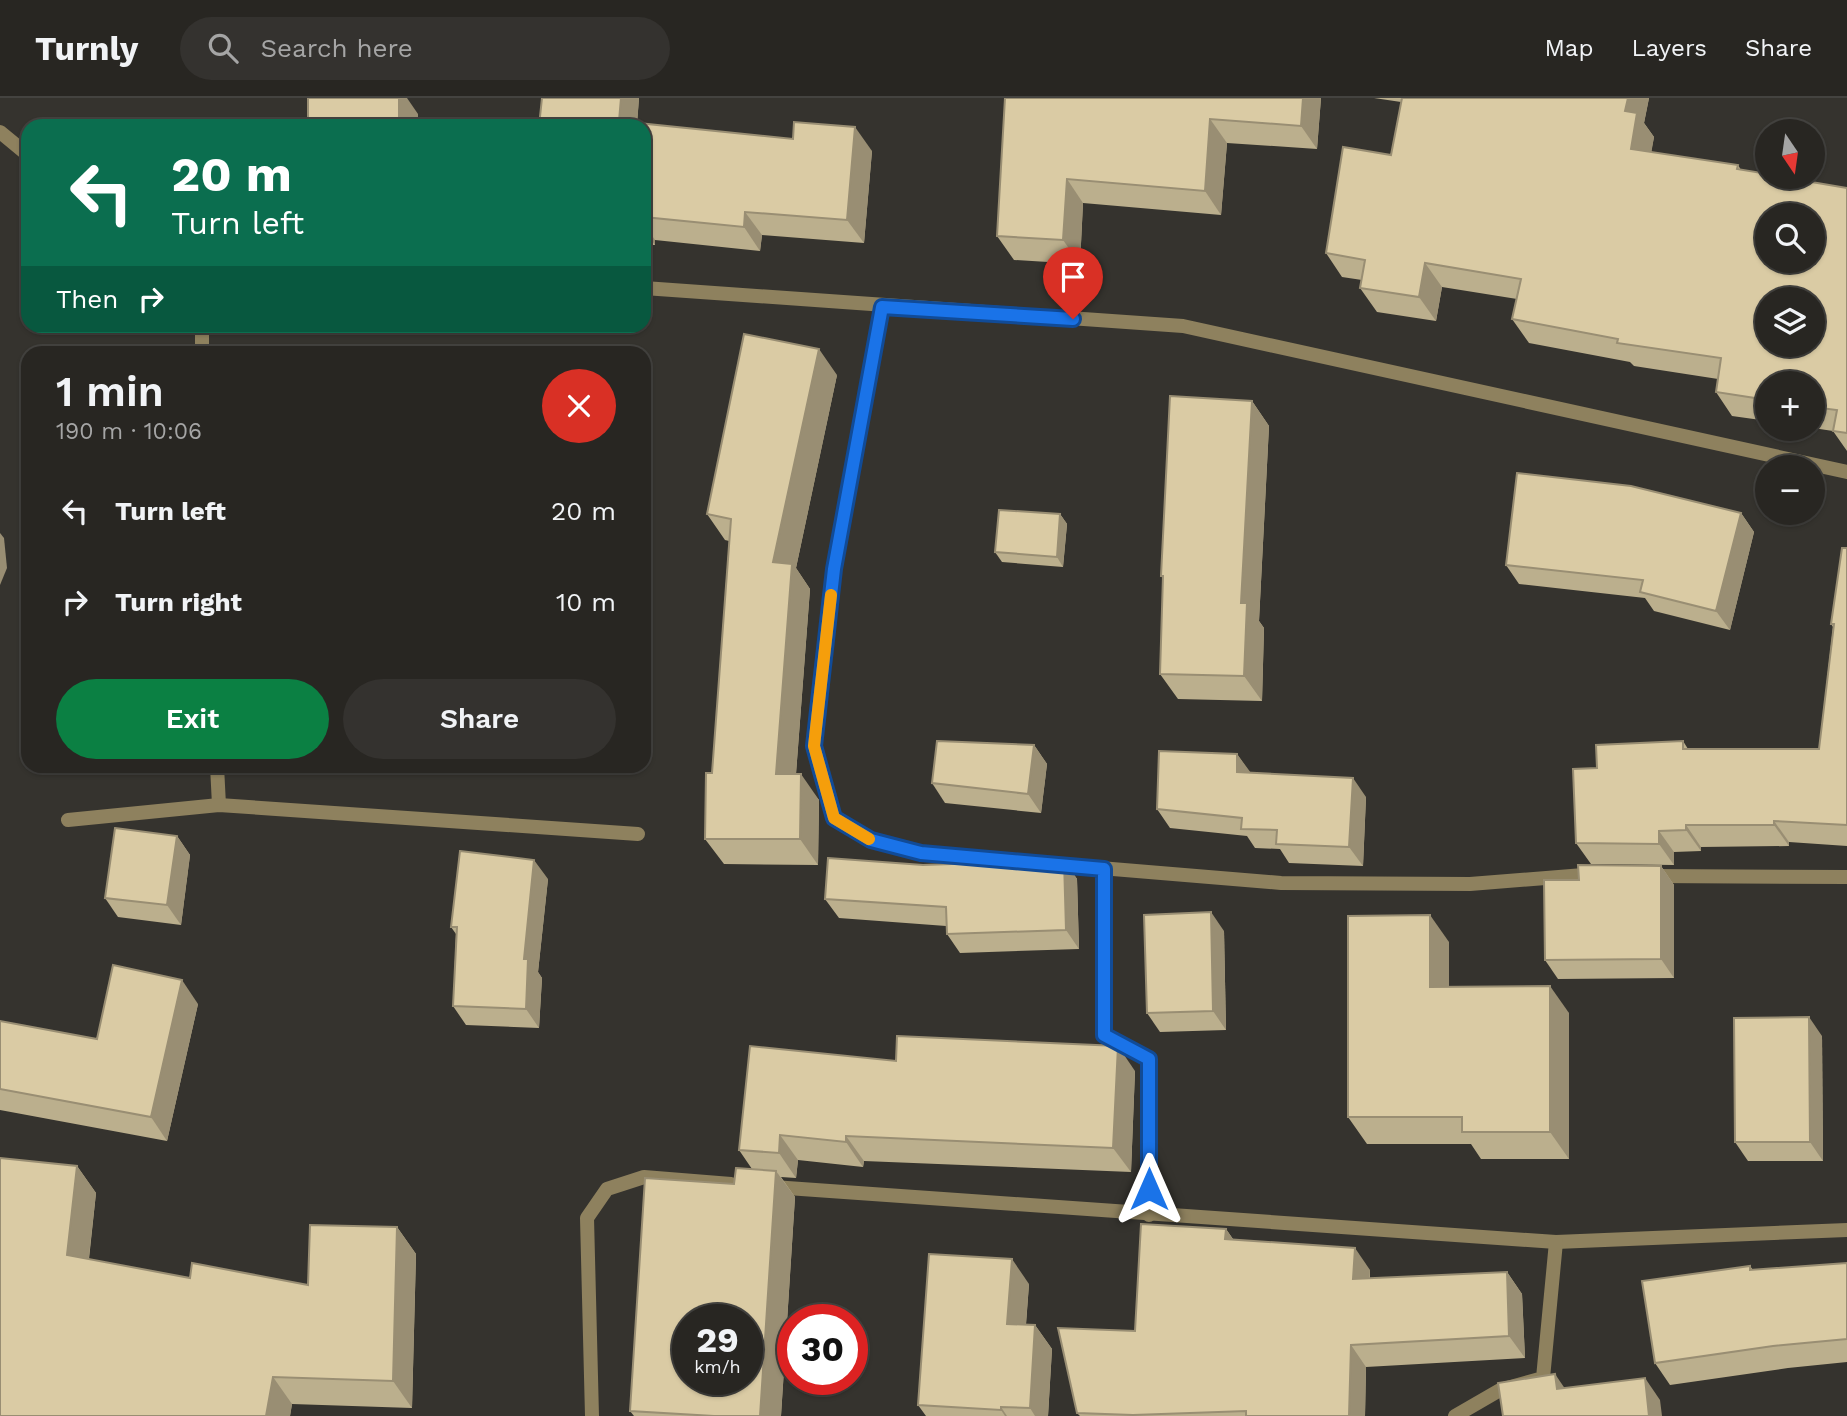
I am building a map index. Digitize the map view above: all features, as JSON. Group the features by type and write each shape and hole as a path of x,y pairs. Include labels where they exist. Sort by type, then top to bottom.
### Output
{"street":[{"path":"0,132 21,149"},
{"path":"651,290 1183,326 1847,472"},
{"path":"882,307 834,569 814,746 834,818 871,840 921,853 1104,869 1308,883 1470,884 1606,874"},
{"path":"217,773 219,805"},
{"path":"68,820 219,805 638,834"},
{"path":"1104,869 1104,1035 1149,1059 1149,1215"},
{"path":"1632,875 1847,877"},
{"path":"592,1416 587,1218 607,1189 645,1177 1556,1242 1847,1230"},
{"path":"1455,1416 1500,1390 1543,1378 1556,1242"}],"building":[{"path":"308,98 399,98 399,119 308,119"},
{"path":"542,98 621,98 619,119 540,119"},
{"path":"1005,98 1303,98 1301,126 1210,119 1205,191 1067,179 1063,240 997,236"},
{"path":"1402,98 1628,98 1625,111 1637,113 1631,149 1738,165 1737,169 1755,172 1755,189 1825,189 1825,184 1847,188 1847,433 1833,431 1837,410 1825,408 1825,371 1755,371 1755,398 1716,392 1721,358 1617,343 1618,339 1512,319 1521,279 1425,263 1419,297 1360,288 1365,260 1326,253 1343,147 1391,155"},
{"path":"794,122 855,127 847,220 745,212 744,227 651,218 651,124 793,139"},
{"path":"744,334 819,349 773,562 792,564 776,774 801,774 800,839 705,839 706,773 712,773 731,519 707,514"},
{"path":"1170,396 1252,401 1241,603 1247,603 1244,676 1160,674 1161,576"},
{"path":"1517,473 1631,486 1741,513 1716,611 1640,592 1643,580 1506,565"},
{"path":"999,510 1060,514 1057,557 995,552"},
{"path":"1842,548 1847,548 1847,825 1774,821 1774,825 1686,825 1686,830 1659,831 1659,844 1576,843 1573,769 1597,768 1596,745 1683,741 1683,749 1819,749 1834,624 1831,624"},
{"path":"937,741 1034,745 1028,794 932,783"},
{"path":"1159,751 1237,754 1237,772 1353,778 1349,847 1276,844 1277,830 1241,829 1242,818 1157,809"},
{"path":"115,828 177,836 167,905 105,898"},
{"path":"460,851 534,860 524,959 528,959 526,1009 453,1006 457,927 451,927"},
{"path":"828,858 923,865 1064,860 1066,930 947,934 946,907 825,899"},
{"path":"1578,865 1661,866 1661,959 1545,960 1544,880 1579,880"},
{"path":"1211,912 1213,1011 1147,1013 1144,915"},
{"path":"1430,915 1430,987 1550,986 1550,1132 1462,1132 1462,1117 1348,1117 1348,916"},
{"path":"113,965 182,980 151,1117 0,1089 0,1021 97,1039"},
{"path":"1809,1017 1810,1142 1735,1142 1734,1018"},
{"path":"897,1036 1118,1046 1113,1148 846,1136 846,1142 780,1135 779,1153 739,1150 750,1046 896,1061"},
{"path":"0,1158 77,1166 67,1255 190,1278 192,1263 308,1285 310,1225 397,1227 393,1381 273,1377 266,1416 0,1416"},
{"path":"736,1168 776,1171 763,1370 763,1304 672,1304 672,1395 761,1395 760,1416 630,1411 645,1178 734,1184"},
{"path":"1141,1224 1226,1229 1225,1239 1355,1248 1353,1279 1507,1272 1509,1336 1351,1345 1349,1416 1246,1416 1246,1411 1133,1415 1077,1413 1058,1328 1135,1331"},
{"path":"929,1254 1012,1259 1007,1324 1035,1325 1030,1408 1001,1407 1001,1410 918,1405"},
{"path":"1847,1263 1847,1339 1773,1346 1655,1363 1642,1281 1750,1266 1750,1270"},
{"path":"1555,1374 1557,1389 1645,1378 1649,1416 1503,1416 1498,1383"}],"slow traffic":[{"path":"831,595 814,746 834,818 869,839"}],"route":[{"path":"1073,319 882,307 834,569 814,746 834,818 871,840 921,853 1104,869 1104,1035 1149,1059 1149,1189"}]}
